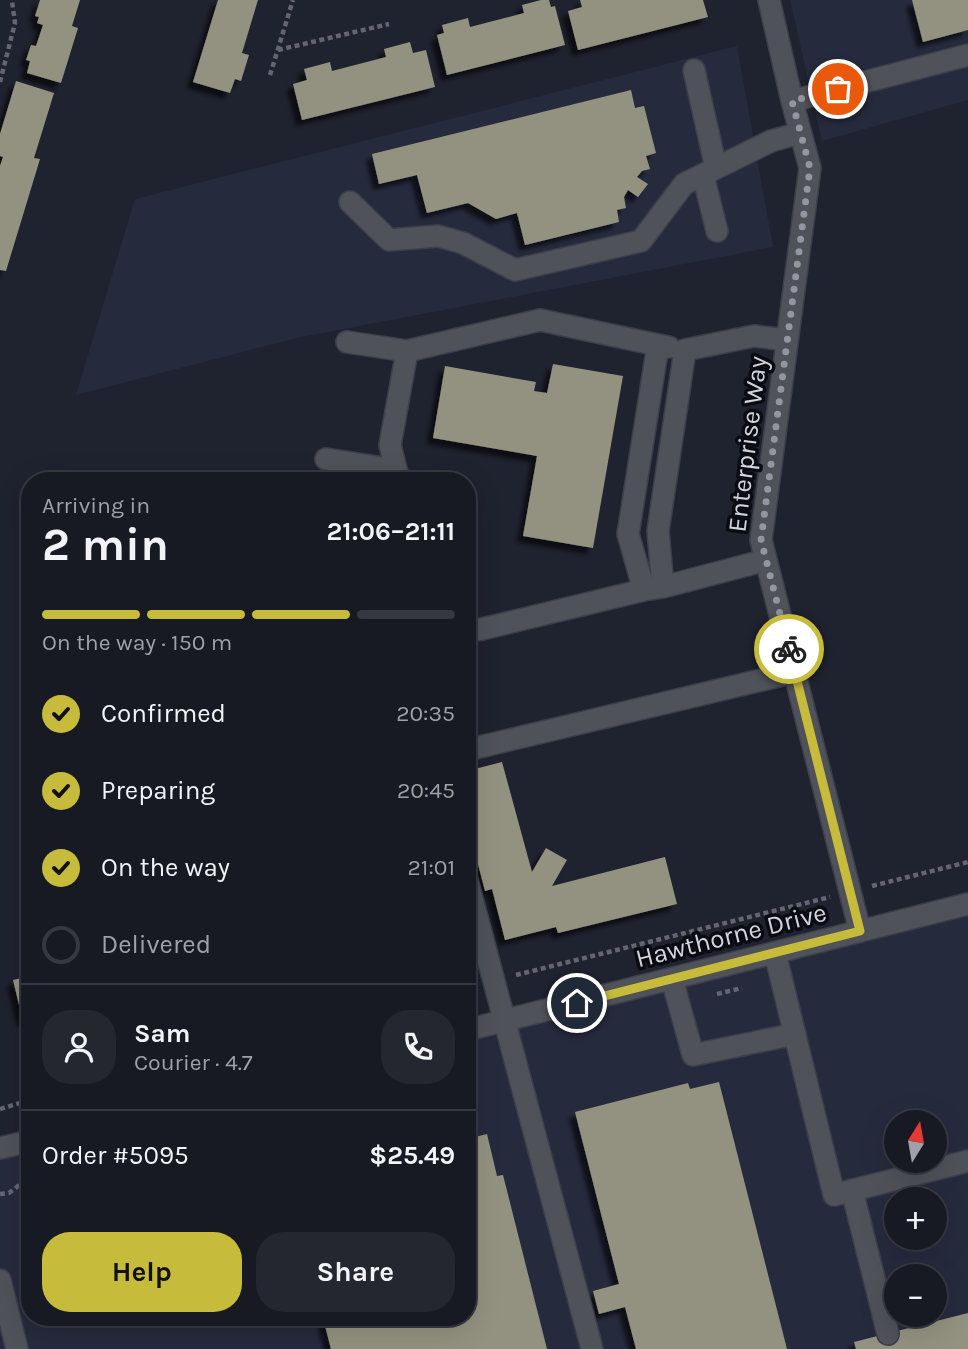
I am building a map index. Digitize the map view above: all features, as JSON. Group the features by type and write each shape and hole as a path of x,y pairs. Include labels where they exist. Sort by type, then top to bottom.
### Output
{"street":[{"name":"Enterprise Way","path":"768,0 810,168 761,540 860,931"},
{"path":"792,101 968,55"},
{"path":"694,70 717,231"},
{"path":"350,202 389,240 438,236 463,243 515,270 641,241 684,184 771,141 800,134"},
{"path":"347,342 407,351 540,320 685,350 754,336 787,340"},
{"path":"654,589 628,534 657,345"},
{"path":"654,589 658,531 685,350"},
{"path":"397,472 390,445 407,351"},
{"path":"326,459 381,472"},
{"path":"476,629 654,589 766,560"},
{"path":"476,748 794,672"},
{"name":"Hawthorne Drive","path":"476,1028 968,904"},
{"path":"476,914 592,1349"},
{"path":"775,953 834,1195 968,1161"},
{"path":"672,979 693,1055 795,1034"},
{"path":"0,1149 21,1143"},
{"path":"852,1191 888,1334"},
{"path":"0,1280 10,1344"}],"path":[{"path":"270,75 293,0"},
{"path":"0,82 15,23 12,1"},
{"path":"278,50 389,24"},
{"path":"882,884 968,862"},
{"path":"494,981 809,901"},
{"path":"0,1108 21,1102"},
{"path":"0,1194 9,1193 21,1184"}],"shaded area":[{"path":"790,0 968,0 968,100 822,141"},
{"path":"737,46 773,247 297,338 76,395 135,199"},
{"path":"968,904 968,1349 0,1349 0,1148 21,1143 21,1326 476,1326 476,1028"}],"building":[{"path":"40,0 80,0 72,26 78,28 61,83 27,73 30,61 26,60 31,45 36,46 43,25 37,23 39,17 35,16"},
{"path":"218,0 258,0 242,53 249,55 241,81 235,79 230,93 193,82"},
{"path":"549,0 551,7 555,6 565,45 447,75 437,35 444,33 442,25 468,18 470,27 524,13 522,5"},
{"path":"580,0 703,0 708,17 578,50 568,11 582,7"},
{"path":"912,0 968,0 968,30 923,42"},
{"path":"410,42 413,53 426,50 435,87 302,120 293,84 307,80 304,69 330,62 332,71 386,57 384,49"},
{"path":"16,81 54,93 34,158 40,159 6,271 0,270 0,166 3,157 0,156 0,134"},
{"path":"631,90 635,108 644,106 656,153 646,156 650,169 642,171 637,177 648,184 638,197 628,190 624,197 626,208 617,210 619,222 525,245 517,213 496,219 468,203 427,213 417,175 379,184 372,154"},
{"path":"553,364 623,376 593,548 523,536 537,456 433,438 445,366 536,382 534,391 547,393"},
{"path":"502,762 532,872 546,848 567,860 552,886 665,857 677,904 558,933 556,927 505,940 492,889 485,891 476,856 476,769"},
{"path":"21,978 21,1013 13,980"},
{"path":"719,1082 787,1349 636,1349 625,1307 599,1314 593,1291 619,1284 575,1112 688,1083 690,1089"},
{"path":"487,1134 497,1176 503,1175 547,1349 331,1349 325,1326 476,1326 476,1137"},
{"path":"968,1313 968,1349 856,1349 854,1342 913,1327 947,1327 947,1318"}],"way so far":[{"path":"789,649 761,540 810,168 792,101 838,89"}],"route":[{"path":"577,1003 860,931 789,649"}]}
